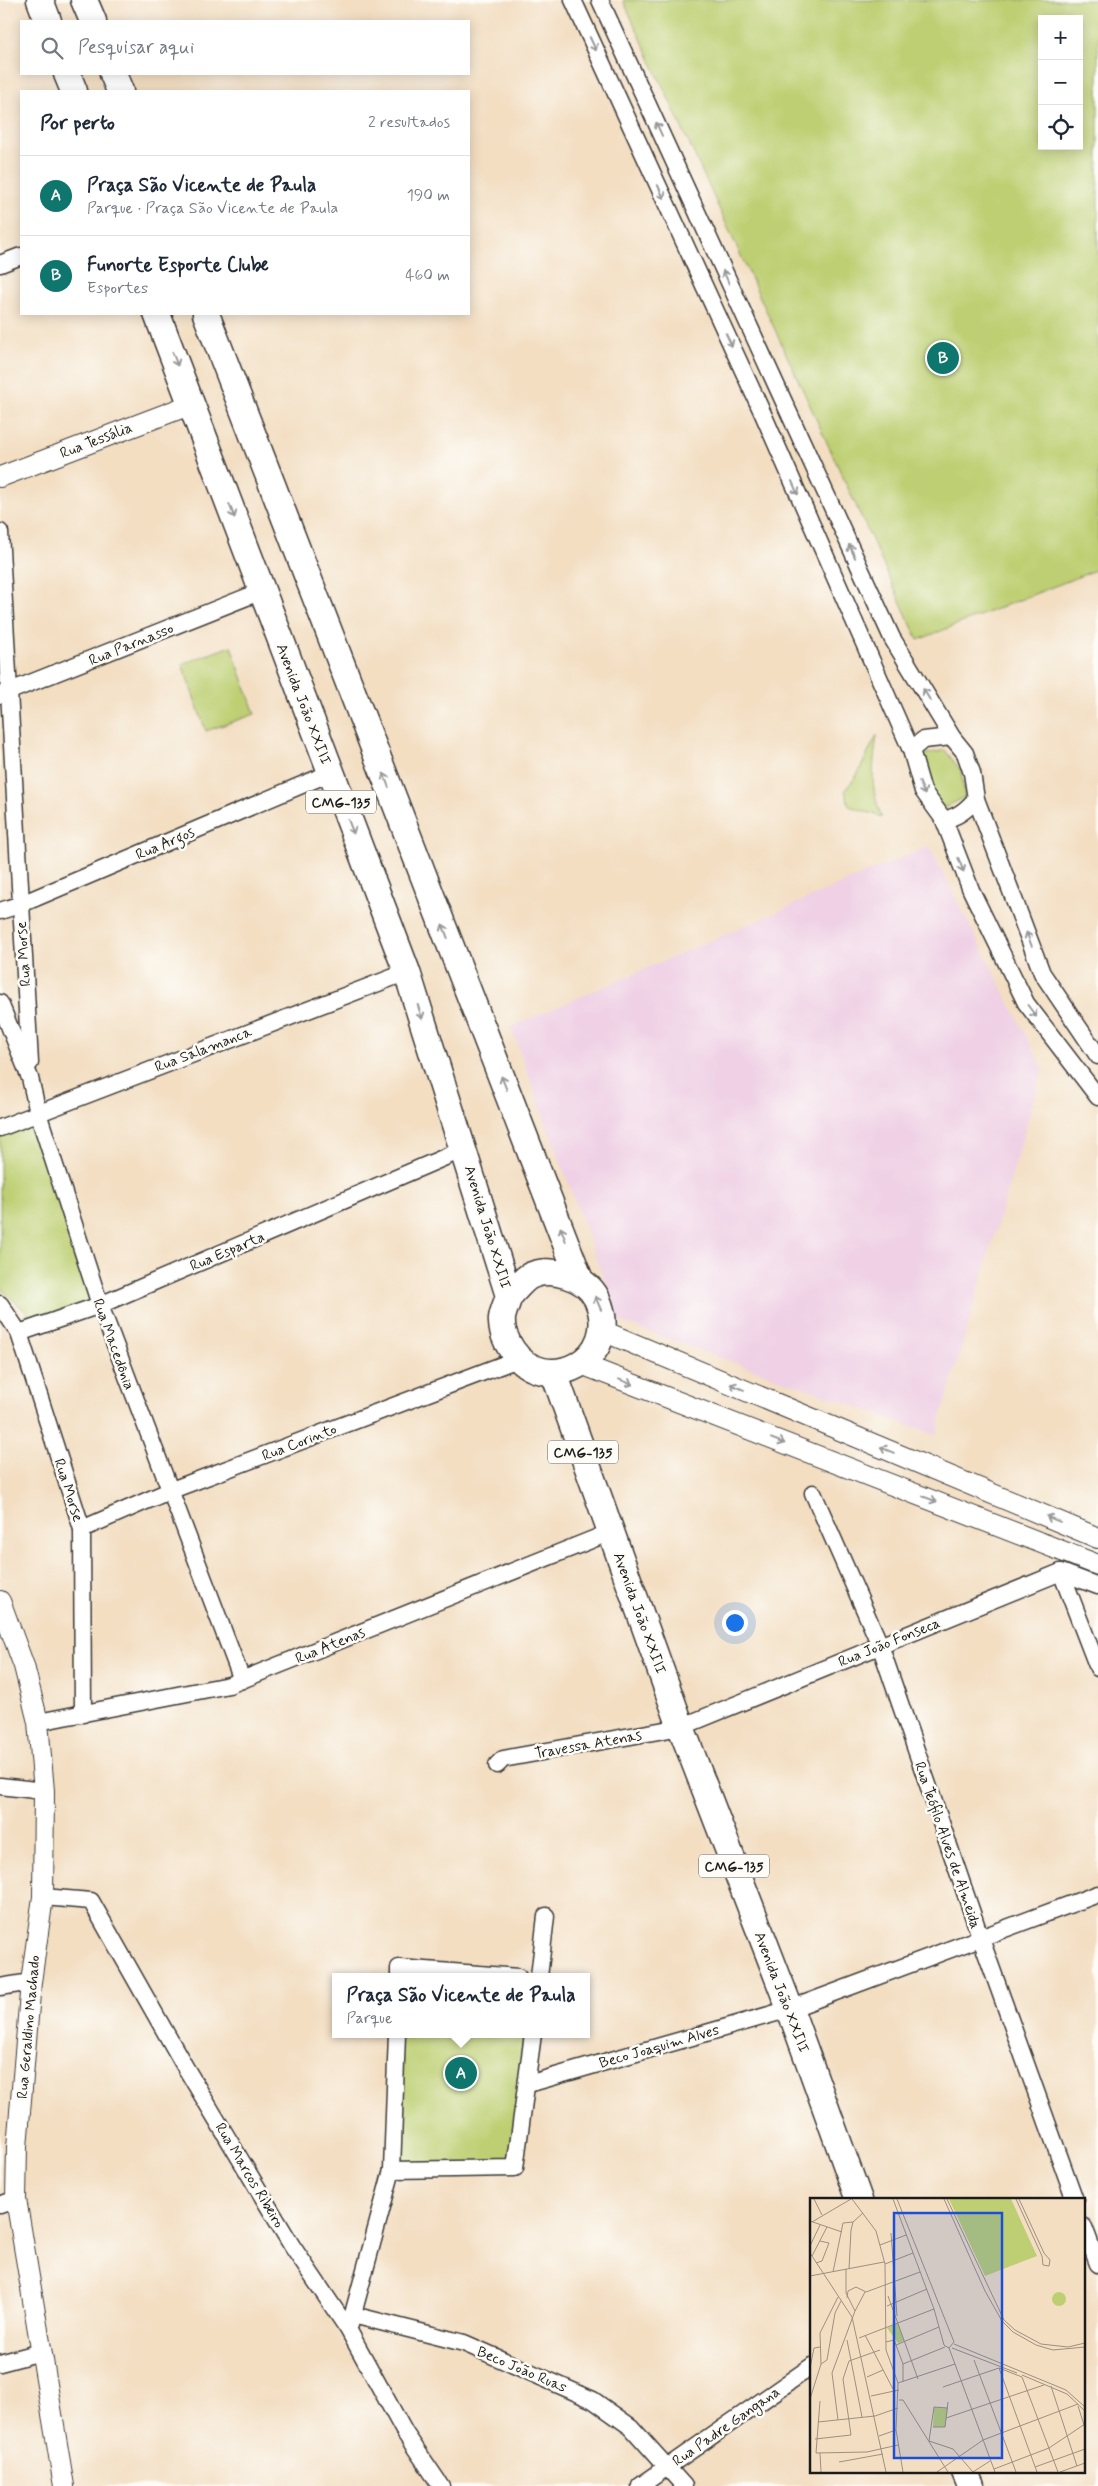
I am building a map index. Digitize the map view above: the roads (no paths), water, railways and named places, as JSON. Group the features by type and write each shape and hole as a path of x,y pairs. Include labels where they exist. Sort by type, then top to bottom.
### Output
{"main road":[{"path":"40,0 48,20"},
{"path":"84,0 92,20"},
{"path":"67,75 74,90"},
{"path":"113,75 120,90"},
{"name":"Avenida João XXIII","path":"157,315 407,972 510,1296 502,1318 505,1340 518,1359 534,1370 554,1373 681,1727 790,2009 858,2198"},
{"name":"CMG-135","path":"206,315 580,1280 594,1293 602,1312 603,1332"},
{"path":"510,1296 529,1277 555,1272 580,1280"},
{"path":"554,1373 581,1364 597,1348 603,1332"},
{"path":"966,2474 971,2486"}],"street":[{"path":"573,0 763,414 911,750 923,791 944,820 971,890 1026,1002 1098,1097"},
{"path":"600,0 892,638 969,762 976,799 1042,973 1098,1056"},
{"path":"0,264 20,256"},
{"name":"Rua Tessália","path":"0,477 192,404"},
{"path":"763,414 784,404"},
{"name":"Rua Morse","path":"0,532 4,694 20,905 30,1078"},
{"name":"Rua Parnasso","path":"4,694 262,591"},
{"path":"911,750 923,740 952,737"},
{"name":"Rua Argos","path":"0,910 20,905 330,773"},
{"path":"944,820 955,817 965,811 976,799"},
{"name":"Rua Salamanca","path":"0,1128 407,972"},
{"name":"Rua Macedônia","path":"0,1003 30,1078 38,1113 100,1306 242,1680"},
{"name":"Rua Esparta","path":"19,1333 100,1306 464,1149"},
{"path":"0,1304 19,1333"},
{"path":"603,1332 1098,1538"},
{"name":"Rua Morse","path":"19,1333 82,1529 83,1714"},
{"name":"Rua Corinto","path":"82,1529 169,1491 518,1359"},
{"path":"581,1364 1098,1565"},
{"name":"Rua Teófilo Alves de Almeida","path":"813,1493 880,1645 981,1939 1074,2198"},
{"name":"Rua Atenas","path":"38,1722 229,1685 610,1532"},
{"path":"1062,1572 1098,1586"},
{"path":"1062,1572 1098,1668"},
{"name":"Rua João Fonseca","path":"681,1727 1062,1572"},
{"name":"Rua Geraldino Machado","path":"0,1601 24,1666 38,1722 44,1791 43,1897 31,1982 17,2146 8,2202 41,2352 64,2486"},
{"name":"Travessa Atenas","path":"497,1765 504,1759 681,1727"},
{"path":"0,1786 44,1791"},
{"name":"Beco Joaquim Alves","path":"528,2084 790,2009 1098,1894"},
{"name":"Rua Marcos Ribeiro","path":"43,1897 91,1900 184,2065 292,2246 351,2322 405,2433 441,2486"},
{"path":"540,1973 546,1916"},
{"path":"398,1973 399,1968 465,1973"},
{"path":"0,1987 31,1982"},
{"path":"351,2322 392,2170 396,2038"},
{"path":"392,2170 515,2168 528,2084 533,2038"},
{"path":"1088,2230 1098,2264"},
{"name":"Beco João Ruas","path":"351,2322 464,2343 593,2400 630,2427 668,2466 684,2486"},
{"path":"0,2363 41,2352"},
{"name":"Rua Padre Gangana","path":"640,2486 810,2367"}],"place":[{"name":"Funorte Esporte Clube","path":"943,358"},
{"name":"Praça São Vicente de Paula","path":"461,2073"}]}
